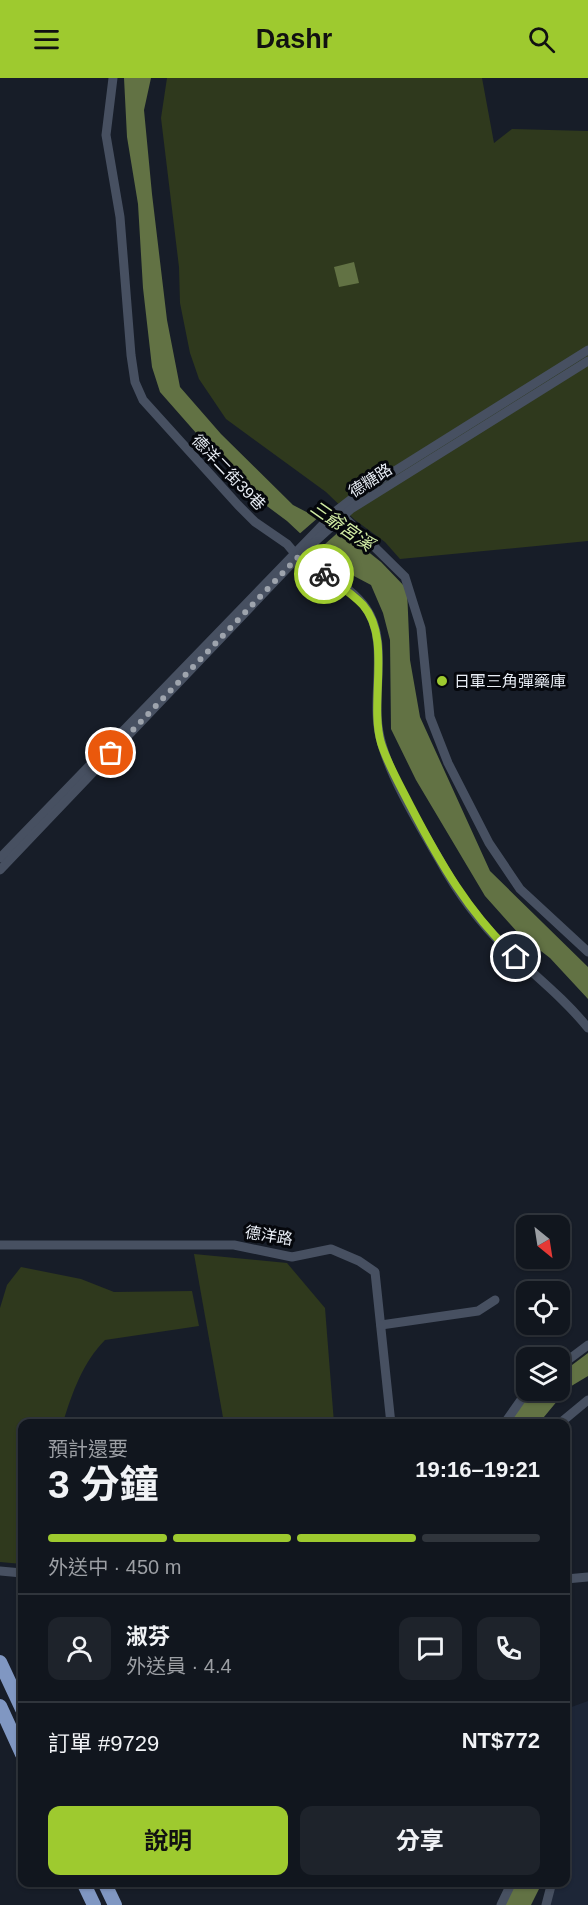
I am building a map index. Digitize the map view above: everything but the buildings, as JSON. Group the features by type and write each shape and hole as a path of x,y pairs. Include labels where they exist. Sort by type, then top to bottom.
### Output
{"highway":[{"path":"0,1662 18,1700"},
{"path":"0,1706 18,1745"},
{"path":"85,1887 94,1905"},
{"path":"106,1887 115,1905"}],"street":[{"name":"德洋二街39巷","path":"113,78 106,135 120,217 135,382 143,400 201,466 255,522 287,544 365,606 373,620 377,636 376,711 381,743 440,862 482,922 506,948 550,987 588,1028"},
{"name":"德糖路","path":"0,858 358,494 588,350"},
{"name":"德糖路","path":"338,515 588,361"},
{"path":"338,515 389,559 405,577 421,628 430,717 458,784 489,843 520,889 588,952"},
{"name":"德糖路","path":"0,870 298,553"},
{"name":"德洋路","path":"0,1245 234,1245 292,1257 331,1249 359,1261 375,1272 390,1419"},
{"path":"381,1325 478,1311 495,1300"},
{"path":"570,1358 588,1345"},
{"path":"565,1419 588,1400"},
{"path":"508,1419 520,1401"},
{"path":"0,1571 18,1573"},
{"path":"570,1579 588,1577"},
{"path":"501,1905 510,1887"},
{"path":"546,1905 551,1887"}],"shaded area":[{"path":"124,78 151,78 144,110 167,320 180,387 221,434 293,505 341,530 381,562 407,589 410,660 420,717 490,871 588,967 588,999 550,958 519,934 485,896 416,780 391,729 390,640 383,613 371,585 335,566 287,521 248,492 160,392 152,367 143,288 138,204 127,137"},
{"path":"167,78 482,78 494,143 512,129 588,131 588,541 400,559 385,542 355,520 326,492 226,419 199,379 190,353 180,303 179,267 161,118"},
{"path":"354,262 359,283 339,287 334,267"},
{"path":"194,1254 287,1263 325,1308 334,1419 223,1419"},
{"path":"21,1267 81,1279 114,1292 192,1291 199,1326 105,1340 84,1368 64,1419 18,1419 18,1564 0,1562 0,1308 7,1285"},
{"path":"588,1353 588,1376 570,1387 570,1366"},
{"path":"557,1401 542,1419 512,1419 524,1402"},
{"path":"588,1701 588,1905 548,1905 553,1887 570,1887 570,1708"},
{"path":"510,1887 540,1887 531,1905 502,1905"}],"pier":[{"path":"320,516 343,528 315,553 297,536"}],"way so far":[{"path":"111,753 298,557 306,559 324,574"}],"place":[{"name":"日軍三角彈藥庫","path":"442,681"}],"route":[{"path":"324,574 365,606 373,620 378,646 376,711 381,743 389,763 440,862 462,896 482,922 516,957"}],"water label":[{"name":"三爺宮溪","path":"342,526"}]}
